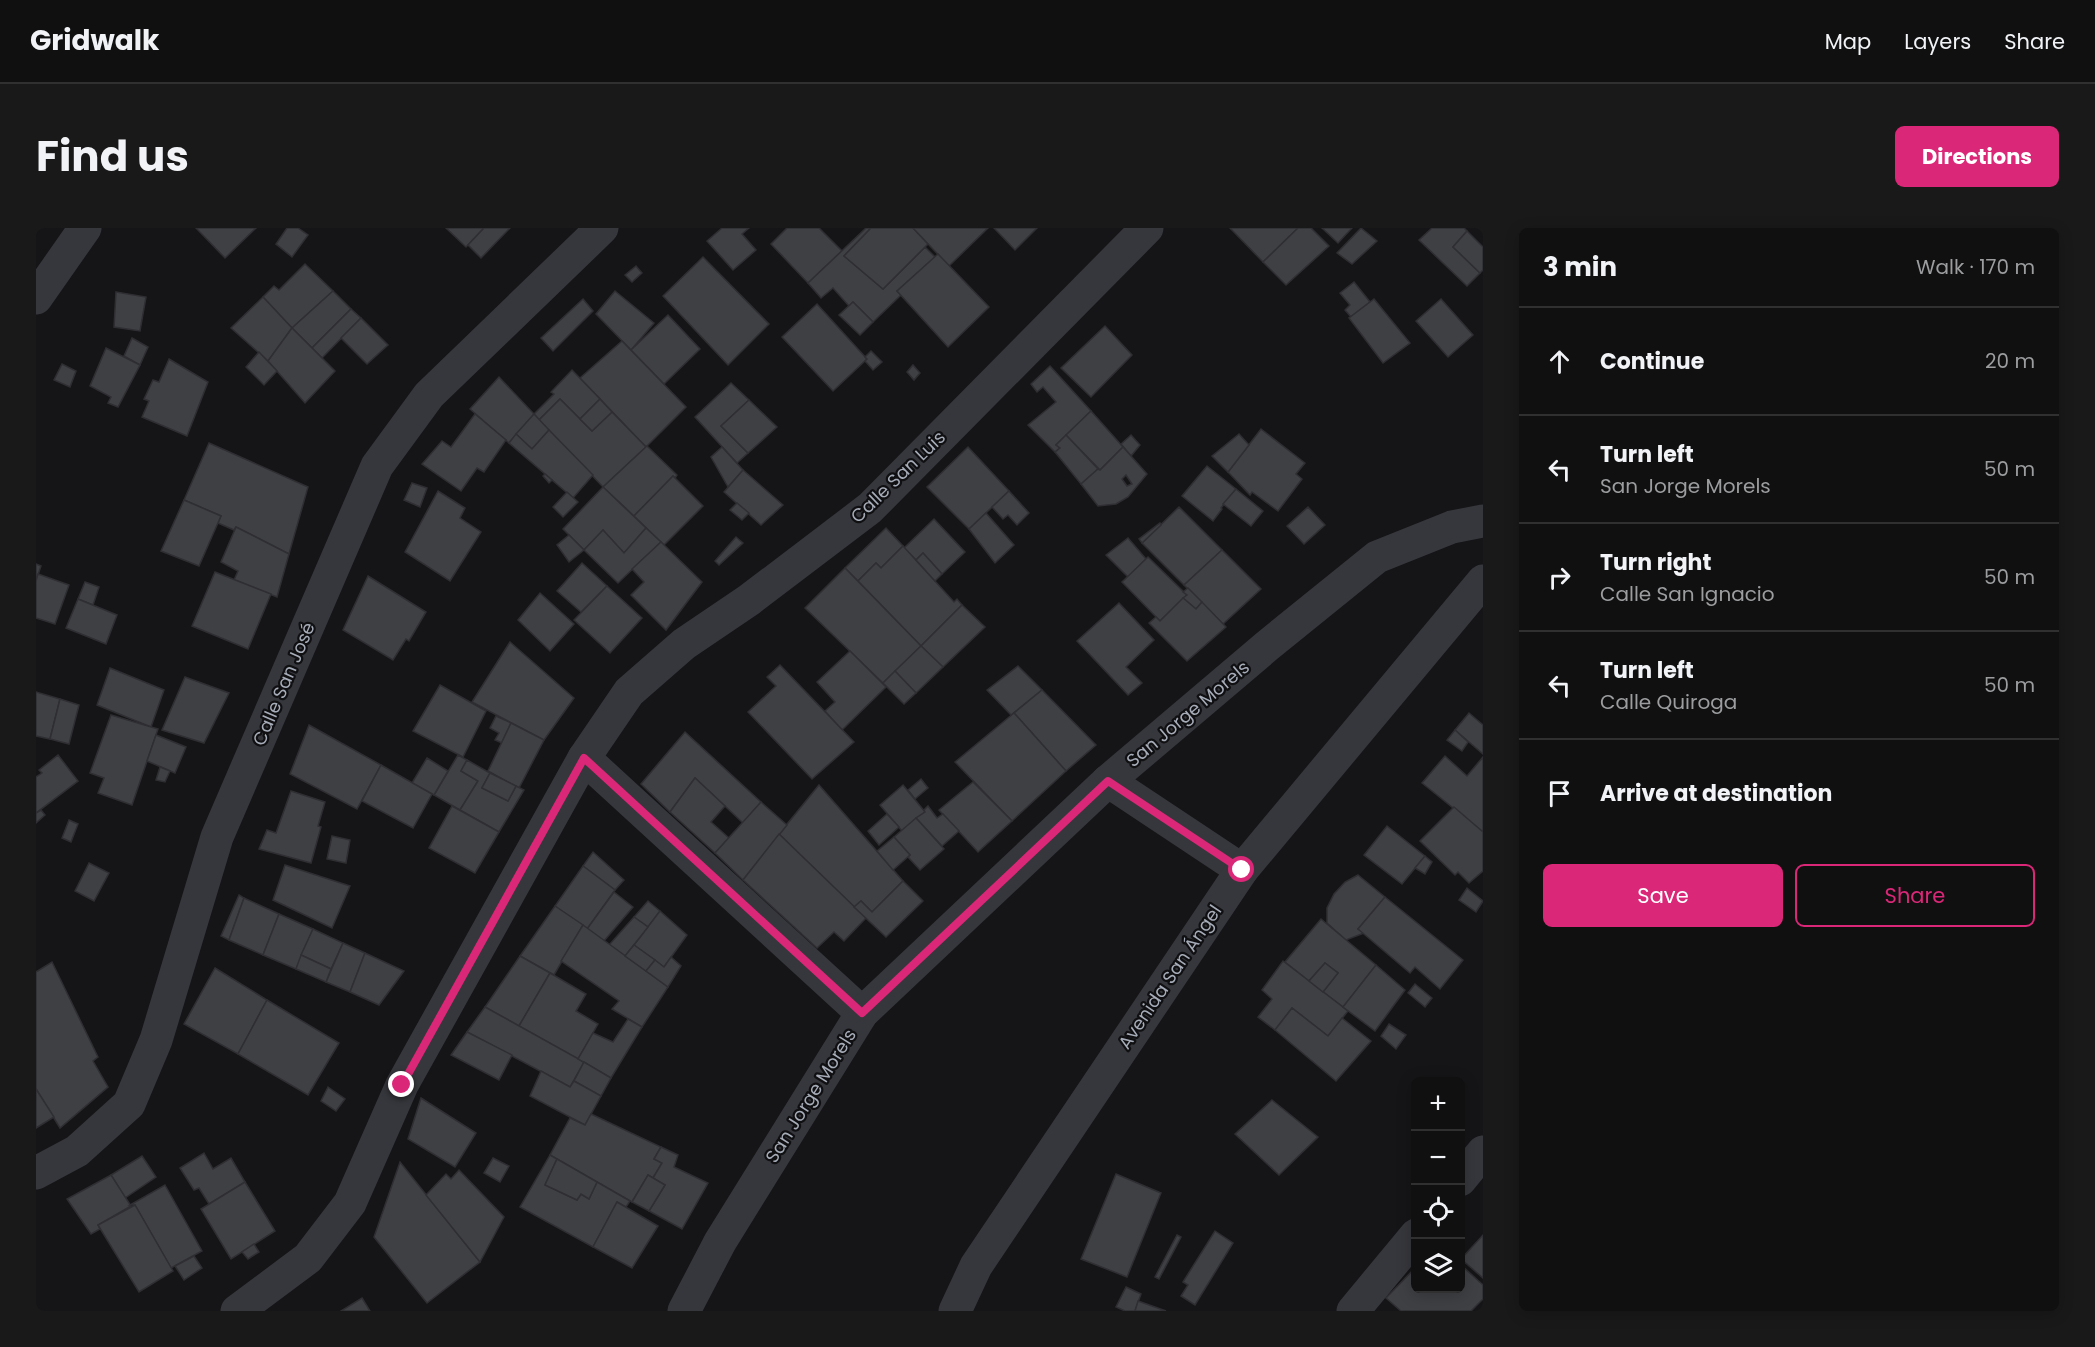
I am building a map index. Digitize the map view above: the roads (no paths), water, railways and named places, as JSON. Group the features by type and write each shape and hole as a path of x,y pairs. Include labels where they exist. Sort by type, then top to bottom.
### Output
{"street":[{"path":"36,298 85,228"},
{"name":"Calle San José","path":"36,1173 77,1151 129,1104 156,1040 217,837 377,466 429,395 602,228"},
{"name":"Calle San Luis","path":"237,1311 308,1258 350,1203 402,1085 584,758 629,692 684,644 749,600 870,508 1147,228"},
{"name":"San Jorge Morels","path":"684,1311 720,1242 862,1013 1108,781 1377,556 1452,527 1483,521"},
{"name":"Avenida San Ángel","path":"955,1311 976,1266 1242,870 1483,581"},
{"path":"584,758 862,1013"},
{"path":"1108,781 1242,870"},
{"path":"1465,1175 1483,1152"},
{"path":"1353,1311 1413,1239"}]}
